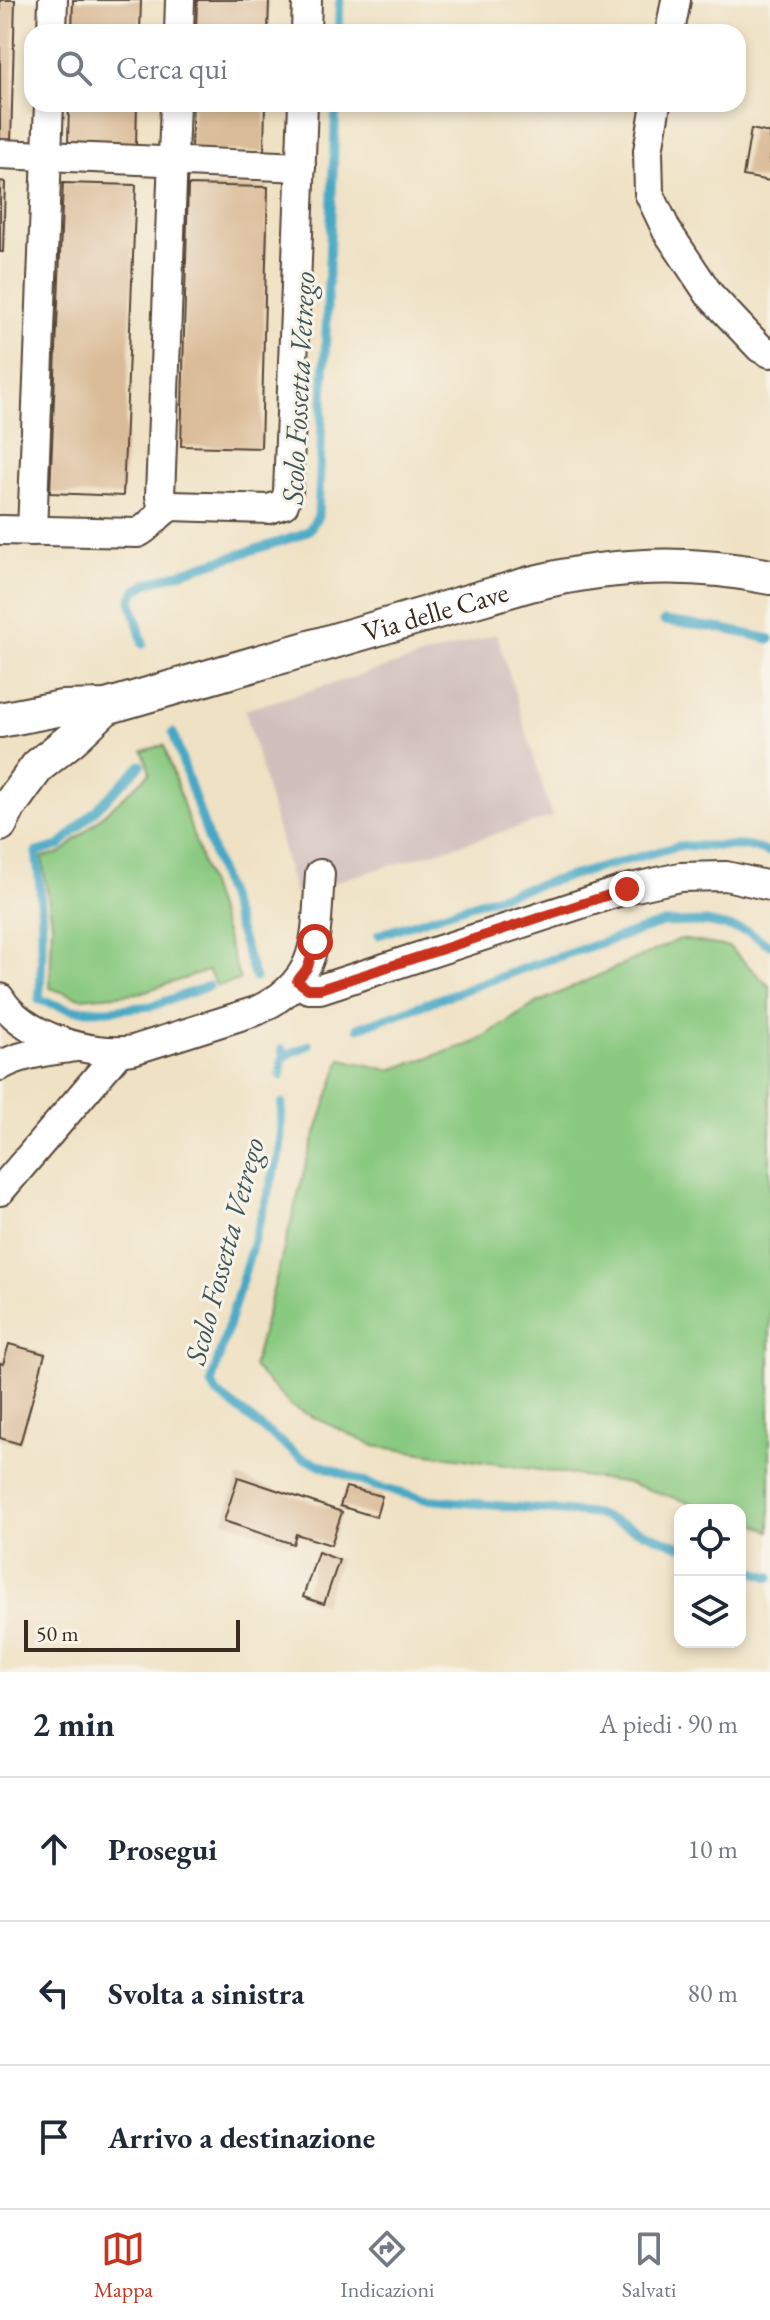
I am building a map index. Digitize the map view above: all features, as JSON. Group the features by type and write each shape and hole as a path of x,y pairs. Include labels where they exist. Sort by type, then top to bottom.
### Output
{"main road":[{"name":"Via delle Cave","path":"0,720 62,708 106,707 573,573 625,566 681,565 770,577"},
{"name":"Via delle Cave","path":"0,824 38,766 106,707"}],"street":[{"path":"52,24 53,0"},
{"path":"179,24 180,0"},
{"path":"306,24 307,0"},
{"path":"672,24 676,0"},
{"path":"32,531 49,112"},
{"path":"163,510 160,496 175,112"},
{"path":"0,530 138,533 149,527 163,510 182,505 269,509 284,504 288,492 303,112"},
{"path":"655,112 648,151 649,193 667,231 709,294 760,348 770,353"},
{"path":"0,154 301,167"},
{"path":"0,998 12,1014 50,1036 78,1046 119,1052 132,1051 256,1011 271,1004 308,967 315,942 320,874"},
{"path":"297,981 308,989 320,989 627,889 680,877 726,876 770,886"},
{"path":"0,1066 33,1054 78,1046"},
{"path":"0,1191 119,1052"}],"shaded area":[{"path":"497,634 552,817 295,894 245,710"}],"green space":[{"path":"164,745 240,980 217,986 208,971 139,993 80,998 50,988 52,922 42,857 61,853 150,773 143,751"},
{"path":"680,939 729,947 770,987 770,1531 746,1521 746,1504 694,1504 628,1483 374,1446 292,1407 253,1367 307,1160 341,1059 390,1070 473,1043 537,1003"}],"building":[{"path":"0,0 15,0 11,142 0,141"},
{"path":"73,0 141,0 140,24 72,24"},
{"path":"197,0 269,0 268,24 196,24"},
{"path":"69,112 137,112 136,146 68,144"},
{"path":"193,112 265,112 264,152 191,149"},
{"path":"751,129 770,133 770,181 743,176"},
{"path":"0,181 5,182 3,252 0,252"},
{"path":"63,183 136,185 123,496 50,493"},
{"path":"188,185 268,187 261,448 181,446"},
{"path":"9,1344 45,1354 20,1444 0,1438 0,1363 3,1364"},
{"path":"238,1477 342,1512 331,1545 296,1534 293,1544 224,1521"},
{"path":"346,1487 382,1496 376,1517 340,1506"},
{"path":"318,1552 339,1560 324,1604 303,1597"}],"waterway":[{"name":"Scolo Fossetta Vetrego","path":"338,24 340,0"},
{"name":"Scolo Fossetta Vetrego","path":"143,644 131,600 136,590 151,582 298,536 309,530 318,516 336,112"},
{"path":"664,621 770,639"},
{"name":"Scolo Fossetta Vetrego","path":"173,733 255,978"},
{"path":"141,765 59,846 36,852 42,926 39,1000 73,1010 109,1010 152,1006 209,986"},
{"path":"378,935 498,896 678,846 748,846 770,853"},
{"path":"358,1028 533,965 663,923 706,922 747,931 770,945"},
{"path":"285,1056 309,1045"},
{"name":"Scolo Fossetta Vetrego","path":"281,1075 285,1056 282,1049"},
{"name":"Scolo Fossetta Vetrego","path":"282,1103 280,1153 213,1377 212,1384 217,1393 300,1457 374,1486 424,1499 595,1514 674,1544"},
{"name":"Scolo Fossetta Vetrego","path":"746,1569 770,1577"}],"route":[{"path":"315,942 308,967 297,981 308,989 320,989 627,889"}]}
